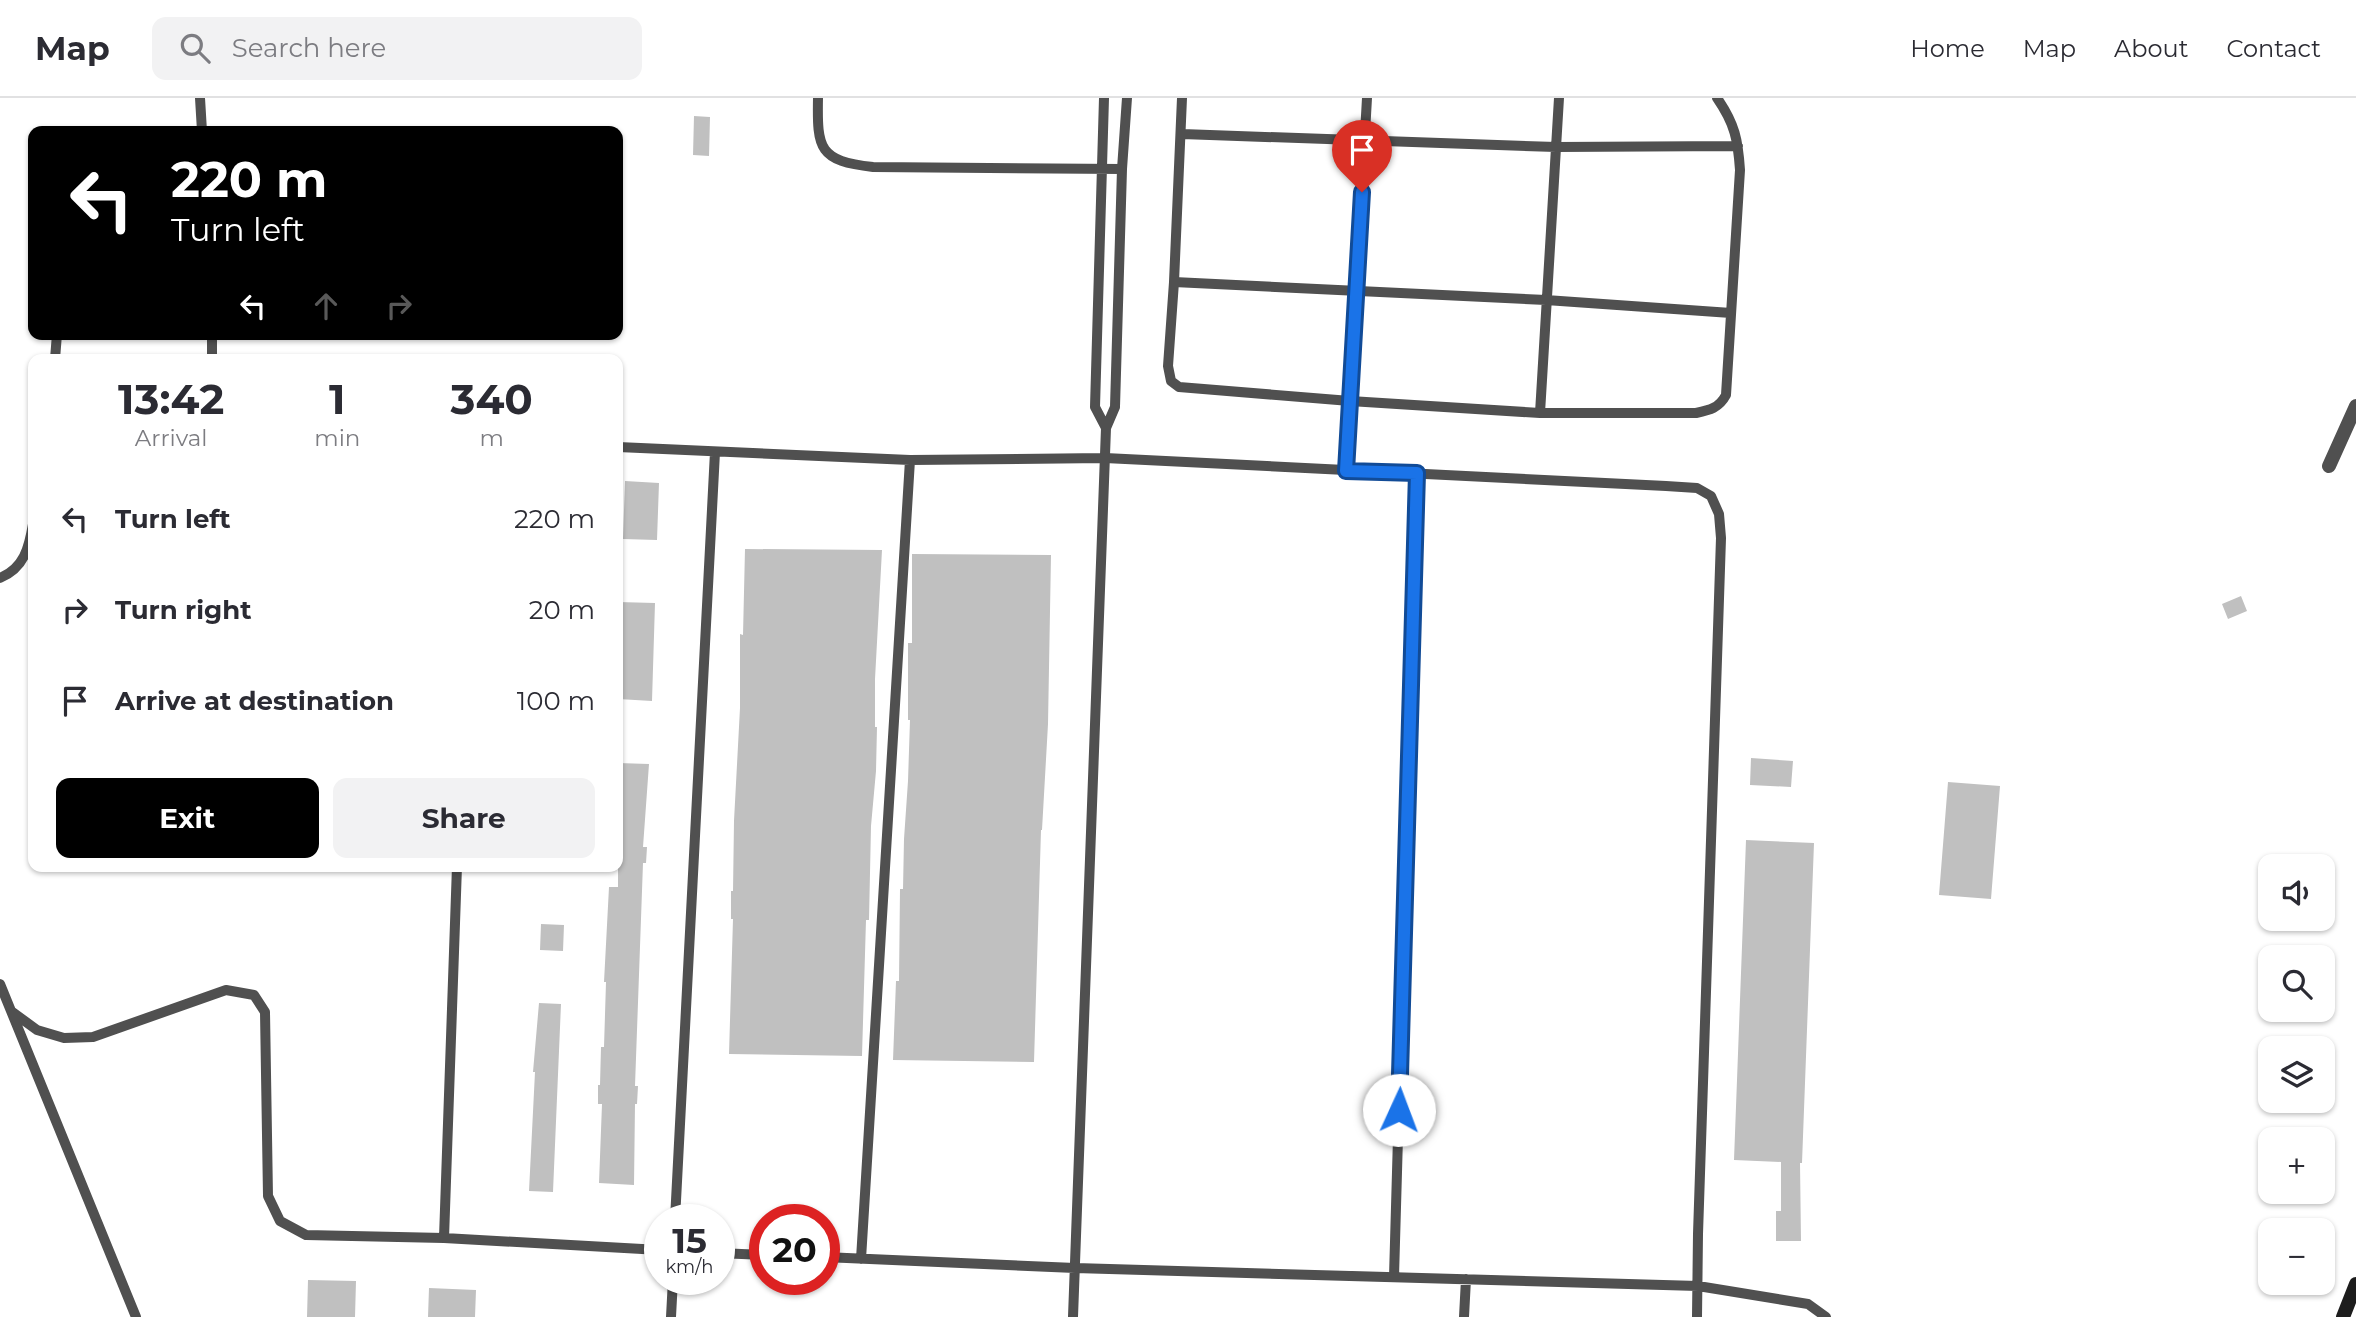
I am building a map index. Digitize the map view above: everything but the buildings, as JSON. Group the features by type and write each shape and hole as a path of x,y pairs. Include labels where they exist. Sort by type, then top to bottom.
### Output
{"main road":[{"path":"2343,1317 2356,1284"}],"street":[{"path":"2329,466 2356,405"}],"lane":[{"path":"200,98 202,126"},
{"path":"818,98 817,126 822,149 835,159 850,164 873,167 1122,169"},
{"path":"1104,98 1095,407 1105,428"},
{"path":"1073,1317 1105,428 1115,407 1122,169 1127,98"},
{"path":"1182,98 1168,366 1171,381 1179,387 1540,413 1696,413 1710,411 1721,404 1726,395 1740,170 1738,146 1730,116 1717,98"},
{"path":"1346,471 1367,98"},
{"path":"1540,413 1559,98"},
{"path":"1182,134 1556,147 1738,146"},
{"path":"1174,282 1546,300 1731,313"},
{"path":"623,447 910,460 1105,458 1697,488 1712,496 1719,514 1721,538 1697,1317"},
{"path":"676,1204 715,452"},
{"path":"862,1259 910,460"},
{"path":"1394,1277 1417,473"},
{"path":"0,578 14,571 28,550"},
{"path":"444,1238 457,872"},
{"path":"0,984 136,1317"},
{"path":"11,1012 37,1030 64,1038 93,1037 226,990 254,995 265,1012 268,1196 280,1221 306,1235 444,1238 644,1249"},
{"path":"840,1258 1075,1268 1698,1286 1808,1304 1826,1317"},
{"path":"1464,1317 1466,1279"},
{"path":"671,1317 672,1295"}],"route":[{"path":"1362,192 1346,471 1417,473 1399,1110"}]}
